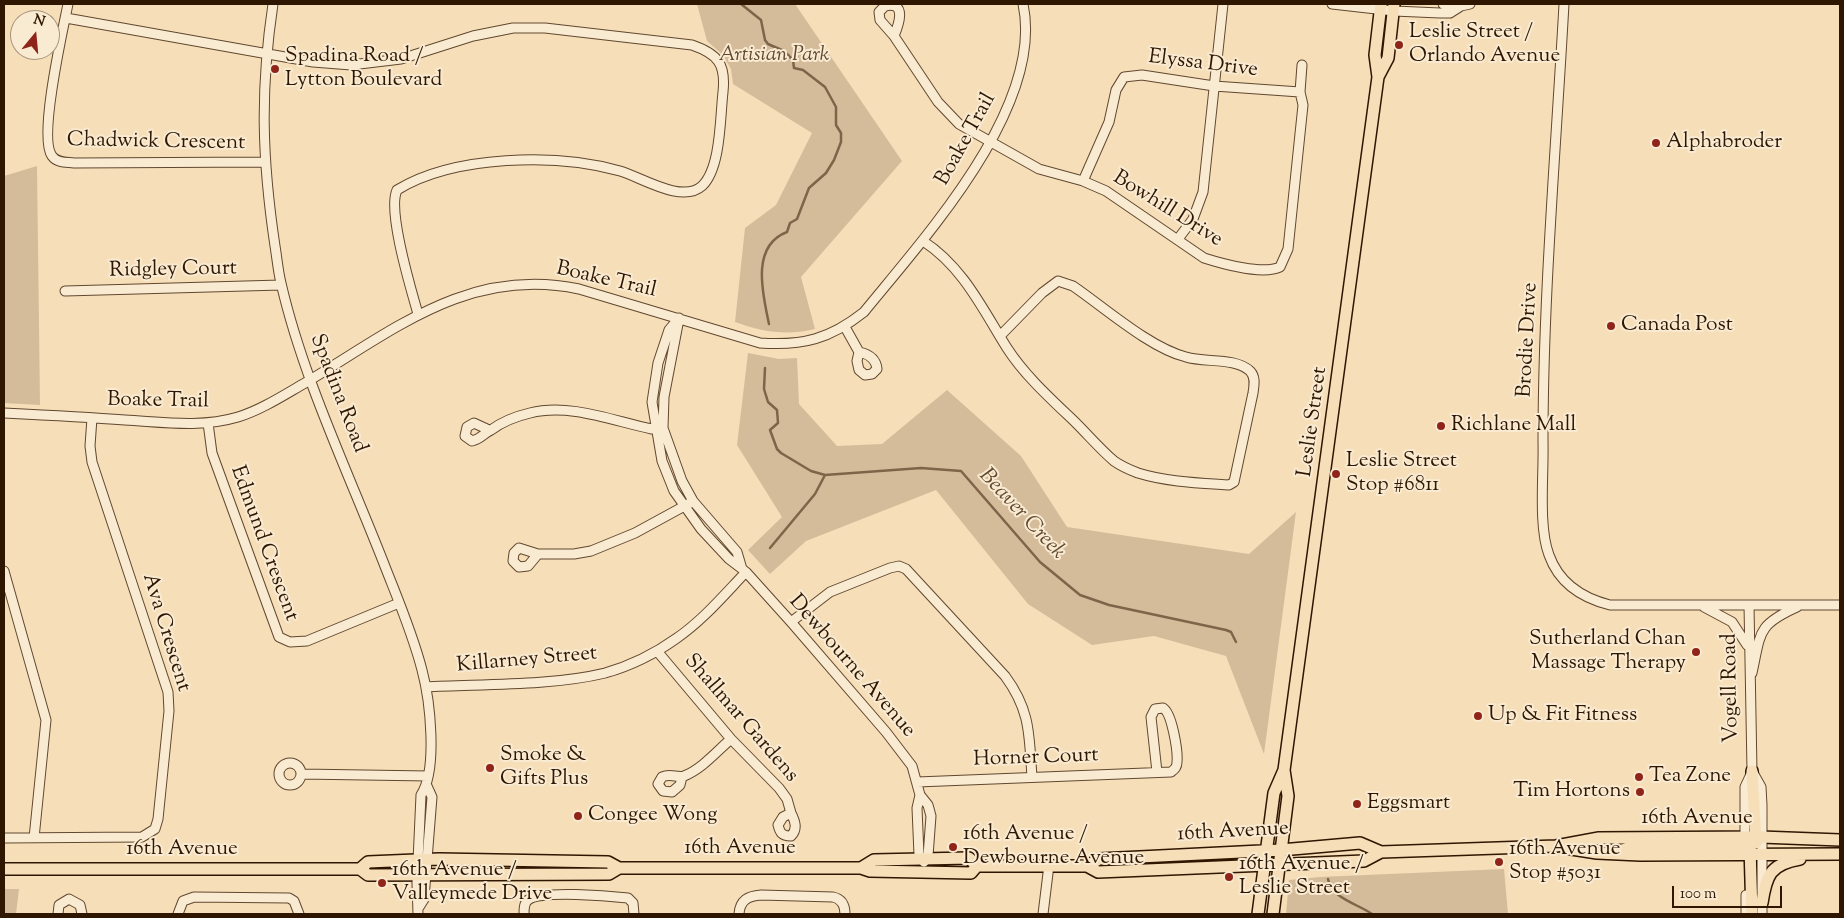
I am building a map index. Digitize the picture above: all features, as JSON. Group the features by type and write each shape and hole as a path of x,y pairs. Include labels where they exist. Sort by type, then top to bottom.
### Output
{"main road":[{"name":"Leslie Street","path":"1258,914 1274,793 1284,770 1378,77 1375,55 1381,7"},
{"name":"Leslie Street","path":"1378,77 1388,58 1394,7"},
{"name":"Leslie Street","path":"1273,914 1288,796 1284,770"},
{"path":"1752,771 1752,914"},
{"name":"16th Avenue","path":"360,869 368,862 423,860 608,862 619,868 861,868 870,871 923,873 971,873 978,866 1049,865 1087,866 1098,872 1265,866 1364,860 1381,852 1556,846 1599,838 1752,845 1840,854"},
{"name":"16th Avenue","path":"1556,846 1607,854 1840,840"},
{"name":"16th Avenue","path":"1087,866 1099,859 1281,850 1360,843 1381,852"},
{"path":"1762,909 1765,882 1775,868 1792,860 1827,854"},
{"name":"16th Avenue","path":"861,868 874,860 970,858 978,866"},
{"name":"16th Avenue","path":"4,869 360,869 368,875 422,876 609,874 619,868"}],"street":[{"name":"Chadwick Crescent","path":"68,4 50,96 50,151 58,161 265,162"},
{"name":"Spadina Road","path":"273,4 267,54 263,130 269,213 281,285 311,379 410,632 426,687 430,713 427,786 432,797 423,860 424,899 419,911"},
{"name":"Boake Trail","path":"4,413 208,423 238,417 311,379 418,314 483,288 538,283 560,285 598,293 748,340 788,344 816,340 845,327 864,312 955,199 1007,107 1021,67 1026,43 1023,4"},
{"path":"1178,239 1193,218 1203,192 1223,4"},
{"path":"1332,4 1394,7 1450,13 1465,5"},
{"path":"1443,4 1465,5"},
{"name":"Brodie Drive","path":"1564,4 1544,392 1543,487 1546,547 1553,564 1564,580 1578,592 1595,601 1627,606 1799,606"},
{"path":"66,18 313,62 373,64 401,59 490,32 529,28 692,45 710,52 720,61 724,80 714,162 710,177 695,190 688,192 672,190 618,170 576,162 531,159 476,165 430,175 397,190 394,205 403,260 418,314"},
{"name":"Bowhill Drive","path":"894,36 949,115 959,124 1039,169 1084,181 1124,201 1193,251 1218,262 1272,271 1280,267 1288,249 1304,105 1300,92 1302,65"},
{"name":"Elyssa Drive","path":"1084,181 1109,122 1116,90 1124,77 1142,75 1214,86 1300,92"},
{"path":"923,241 955,267 964,278 1000,336 1032,380 1115,462 1139,473 1170,480 1229,485 1234,482 1255,381 1250,371 1240,366 1188,358 1174,353 1149,340 1073,286 1058,281 1042,293 1000,336"},
{"name":"Ridgley Court","path":"65,291 281,285"},
{"name":"Dewbourne Avenue","path":"679,318 659,429 662,461 674,491 689,504 712,541 729,559 744,571 791,622 898,746 912,766 918,782 920,795 917,808 919,855 924,859"},
{"path":"845,327 859,352"},
{"path":"489,430 531,413 547,412 573,412 659,429"},
{"name":"Ava Crescent","path":"4,838 142,837 155,829 158,819 169,710 168,692 92,462 90,446 92,418"},
{"name":"Edmund Crescent","path":"208,423 212,453 279,638 284,642 296,643 307,641 399,603"},
{"path":"538,554 574,554 607,546 689,504"},
{"path":"791,622 830,592 890,568 899,566 906,569 1005,676 1017,692 1028,724 1032,777"},
{"path":"4,571 46,720 34,838"},
{"name":"Killarney Street","path":"426,687 580,677 606,672 657,651 694,625 744,571"},
{"path":"1701,605 1732,622 1748,647"},
{"name":"Vogell Road","path":"1748,605 1752,771"},
{"path":"1749,690 1760,636 1764,626 1777,616 1799,606 1840,605"},
{"name":"Shallmar Gardens","path":"657,651 731,739 779,788 787,799 791,813"},
{"name":"Horner Court","path":"918,782 1171,772 1175,769 1177,762 1170,714 1163,708 1155,709 1152,717 1157,772"},
{"path":"682,777 694,771 731,739"},
{"path":"301,774 428,776"},
{"name":"Dewbourne Avenue","path":"920,795 928,805 931,816 928,856 924,859 923,873"},
{"path":"1752,845 1762,909"},
{"path":"1746,914 1752,845"},
{"path":"1043,914 1049,865"},
{"path":"524,914 526,902 529,899 546,895 628,898 633,903 634,914"},
{"path":"739,914 743,902 750,896 761,895 839,898 844,905 845,914"},
{"path":"178,914 183,901 194,897 289,898 294,901 299,914"},
{"path":"58,914 60,905 69,899 80,904 82,914"}],"green space":[{"name":"Artisian Park","path":"697,4 795,4 902,161 801,277 815,329 775,332 735,322 745,228 776,205 812,133 733,84 731,69 723,55 707,41"},
{"path":"37,166 40,405 4,403 4,176"},
{"path":"748,353 779,359 797,358 799,404 837,446 882,444 947,390 1021,456 1067,527 1249,554 1296,512 1264,754 1226,656 1154,636 1092,645 1028,604 936,490 806,541 770,574 748,550 782,517 737,445"},
{"path":"1504,869 1508,914 1286,914 1289,880"},
{"path":"4,889 19,889 16,914 4,914"}],"waterway":[{"name":"Beaver Creek","path":"741,4 761,20 765,40 768,44 784,51 793,60 794,68 803,70 825,87 836,107 836,125 841,133 841,142 834,160 826,173 809,188 797,219 790,223 787,232 775,239 768,248 763,260 762,286 769,324"},
{"name":"Beaver Creek","path":"765,368 764,389 768,402 777,410 778,423 770,430 777,449 811,471 825,475 921,468 961,471 1040,562 1080,595 1109,605 1226,630 1231,632 1236,642"},
{"path":"770,548 815,494 825,475"},
{"name":"Beaver Creek","path":"1328,879 1330,886 1340,896 1372,914"}],"place":[{"name":"Leslie Street / Orlando Avenue","path":"1399,45"},
{"name":"Spadina Road / Lytton Boulevard","path":"275,69"},
{"name":"Alphabroder","path":"1656,143"},
{"name":"Canada Post","path":"1611,326"},
{"name":"Richlane Mall","path":"1441,426"},
{"name":"Leslie Street Stop #6811","path":"1336,474"},
{"name":"Sutherland Chan Massage Therapy","path":"1696,652"},
{"name":"Up & Fit Fitness","path":"1478,716"},
{"name":"Smoke & Gifts Plus","path":"490,768"},
{"name":"Tea Zone","path":"1639,777"},
{"name":"Tim Hortons","path":"1640,792"},
{"name":"Eggsmart","path":"1357,804"},
{"name":"Congee Wong","path":"578,816"},
{"name":"16th Avenue / Dewbourne Avenue","path":"953,847"},
{"name":"16th Avenue Stop #5031","path":"1499,862"},
{"name":"16th Avenue / Leslie Street","path":"1229,877"},
{"name":"16th Avenue / Valleymede Drive","path":"382,883"}]}
